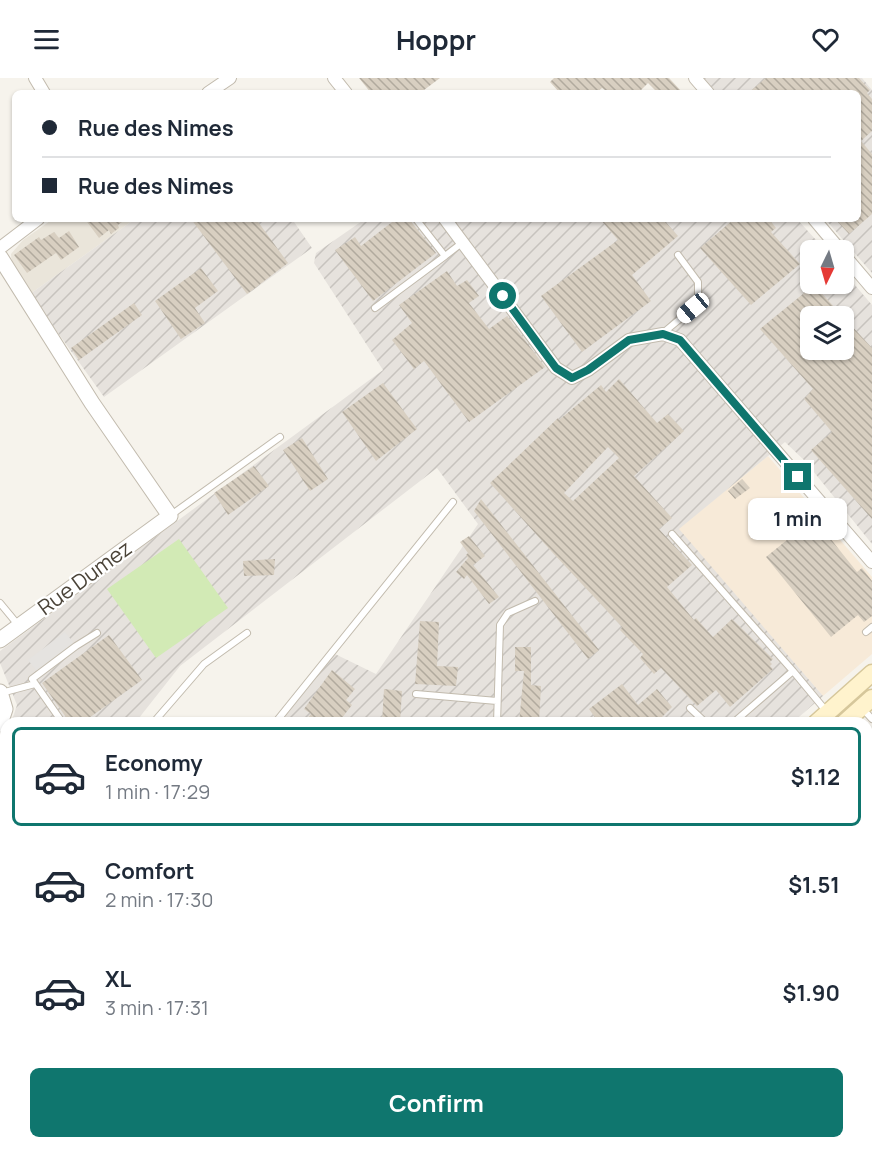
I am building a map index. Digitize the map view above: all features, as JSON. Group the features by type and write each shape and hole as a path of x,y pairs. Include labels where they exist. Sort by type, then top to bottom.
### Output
{"main road":[{"path":"822,717 872,673"},
{"path":"854,717 869,708"}],"street":[{"path":"213,86 230,78"},
{"path":"334,78 344,90"},
{"path":"695,78 705,90"},
{"path":"0,248 34,222"},
{"path":"447,222 556,368 572,378 588,370 629,340 663,334 680,340 872,562"},
{"path":"817,222 832,240"},
{"path":"0,256 92,403 170,516"},
{"path":"854,266 872,288"},
{"name":"Rue Dumez","path":"0,640 170,516"},
{"path":"0,692 5,709 2,717"}],"lane":[{"path":"418,222 445,256"},
{"path":"375,308 463,242"},
{"path":"663,334 693,308 698,298 698,282 678,255"},
{"path":"170,516 280,437"},
{"path":"280,717 453,502"},
{"path":"672,534 793,671 820,717"},
{"path":"497,717 500,625 508,613 535,601"},
{"path":"0,603 19,626"},
{"path":"59,717 32,679 97,633"},
{"path":"158,717 204,664 247,633"},
{"path":"739,717 793,671"},
{"path":"0,692 35,684"},
{"path":"416,693 497,701"},
{"path":"690,708 700,717"}],"shaded area":[{"path":"703,78 862,78 872,90 872,273 854,252 854,240 843,240 828,222 861,222 861,90 713,90"},
{"path":"49,222 131,222 30,294 12,265 11,254 23,240"},
{"path":"131,222 294,222 312,248 104,397 30,294"},
{"path":"361,222 800,222 816,240 800,240 800,294 854,294 854,284 872,305 872,544 805,461 785,442 679,529 823,696 799,717 284,717 335,654 376,674 478,524 437,468 180,666 140,717 13,717 17,705 0,663 0,651 383,370 314,263 316,253"},
{"path":"768,456 872,577 872,654 823,696 678,529"},
{"path":"65,632 76,646 39,674 28,660"}],"green space":[{"path":"179,539 228,608 156,658 107,589"}],"building":[{"path":"359,78 440,78 424,90 369,90"},
{"path":"554,78 669,78 680,90 655,90 648,83 641,90 605,90 602,88 600,90 557,90 550,82"},
{"path":"766,78 859,78 870,90 867,93 872,99 872,131 861,141 861,90 752,90"},
{"path":"861,141 872,154 872,214 849,234 838,222 861,222"},
{"path":"87,222 122,222 118,225 119,228 111,234 109,230 99,238"},
{"path":"193,222 258,222 288,263 247,294"},
{"path":"392,222 411,222 436,253 373,301 335,250 355,237 361,246"},
{"path":"603,222 666,222 678,236 632,275 651,301 582,352 541,296 618,240"},
{"path":"730,222 771,222 776,228 771,232 800,264 751,305 700,248"},
{"path":"69,231 79,247 61,260 56,253 27,273 14,255 39,237 41,240 54,232 59,238"},
{"path":"201,268 218,291 195,308 205,323 181,339 155,301"},
{"path":"447,271 457,286 467,280 479,296 469,303 489,329 507,316 545,367 469,422 424,361 414,369 392,340 412,323 399,305"},
{"path":"803,294 822,294 834,306 800,306 800,360 854,360 854,328 872,348 872,519 811,450 832,432 804,399 813,389 760,329"},
{"path":"134,303 142,315 79,360 71,348"},
{"path":"619,379 657,423 668,414 684,431 634,476 672,518 659,529 692,565 667,587 694,620 696,618 713,637 732,619 773,659 770,666 773,669 730,707 716,690 697,706 661,668 654,674 640,658 643,654 620,630 622,627 490,483 558,418 559,420 601,385 606,392","holes":["608,447 619,458 573,501 564,493"]},
{"path":"383,383 417,429 376,461 342,412"},
{"path":"302,438 328,479 310,491 283,450"},
{"path":"254,466 269,486 228,515 214,493"},
{"path":"742,479 750,488 735,499 728,491"},
{"path":"481,499 599,650 588,659 474,511"},
{"path":"814,518 857,572 862,568 872,581 872,616 864,622 858,615 831,637 766,557"},
{"path":"469,536 485,556 473,565 499,597 489,604 467,575 464,579 456,572 468,558 466,555 468,553 460,542"},
{"path":"275,559 274,575 244,576 243,561"},
{"path":"420,621 439,622 437,666 458,667 456,686 415,684"},
{"path":"109,635 142,680 90,717 66,717 42,683"},
{"path":"515,647 531,647 531,685 541,686 539,717 520,717 524,671 515,671"},
{"path":"332,670 355,689 346,700 352,705 343,717 309,717 311,714 304,709"},
{"path":"622,684 638,705 657,689 672,707 662,717 595,717 589,709"},
{"path":"384,689 402,691 400,717 382,717"}],"route":[{"path":"503,296 556,368 572,378 588,370 629,340 663,334 680,340 798,477"}]}
